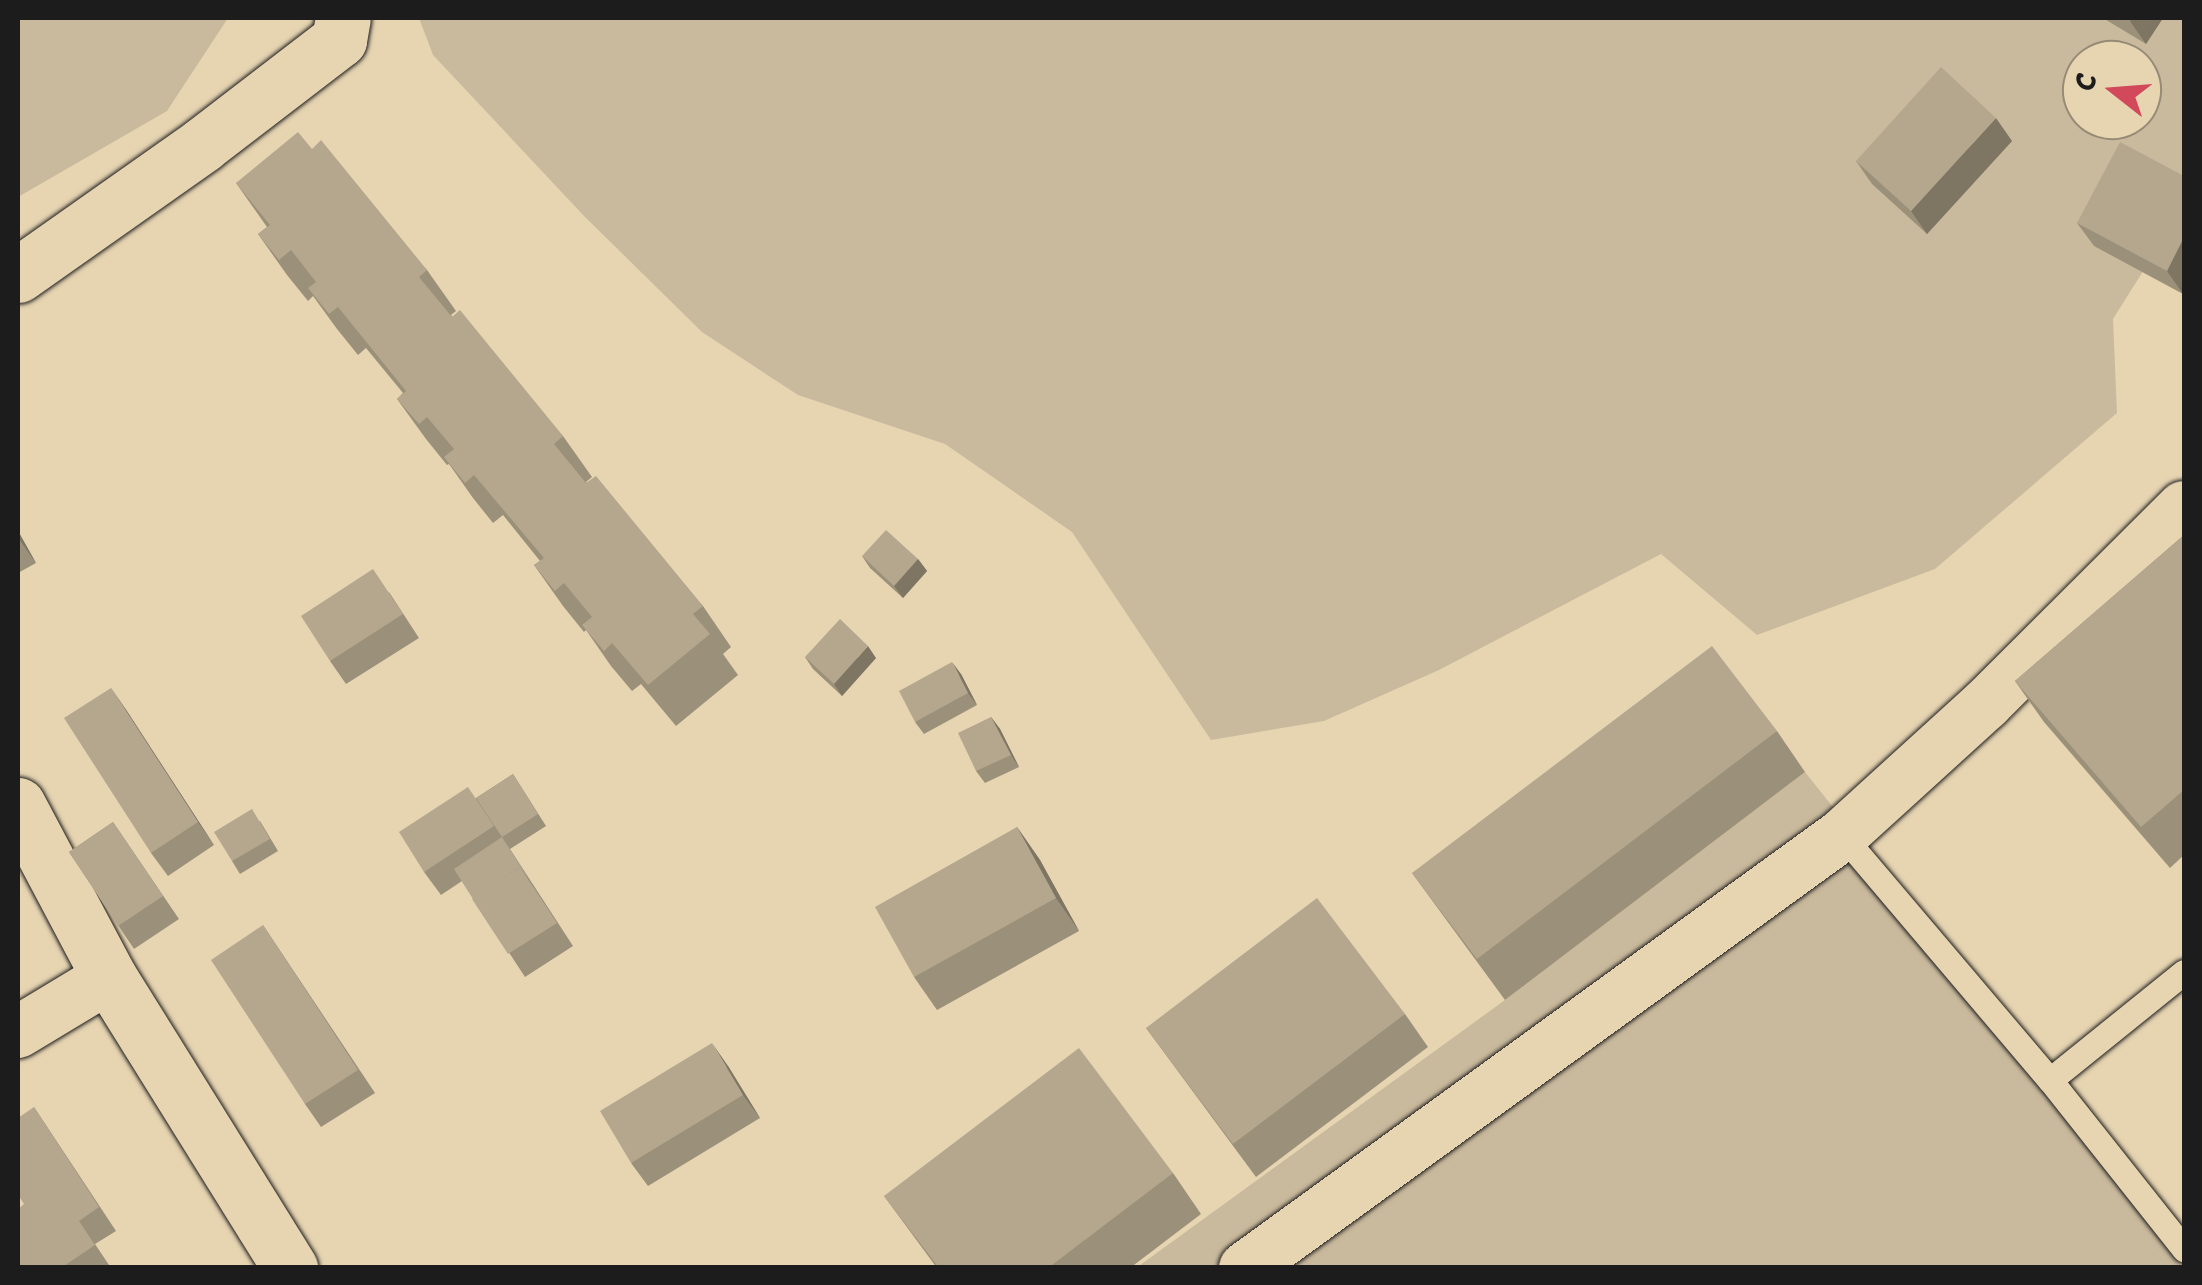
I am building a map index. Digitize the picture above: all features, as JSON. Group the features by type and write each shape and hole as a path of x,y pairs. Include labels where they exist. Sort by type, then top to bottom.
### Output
{"street":[{"path":"18,275 202,145 338,40 343,18"},
{"path":"1245,1268 1842,835 1986,704 2184,507"},
{"path":"18,804 110,977 290,1268"},
{"path":"18,1032 110,977"}],"lane":[{"path":"1842,835 2050,1080 2184,1250"},
{"path":"2050,1080 2184,972"}],"shaded area":[{"path":"18,18 228,18 167,111 18,197"},
{"path":"419,18 2184,18 2184,206 2113,319 2117,413 1935,569 1757,635 1661,554 1439,670 1324,721 1211,740 1072,532 945,444 798,395 702,332 584,216 433,55"},
{"path":"1805,772 2184,1249 2184,1268 1136,1268 1505,1000"}],"building":[{"path":"1941,67 1996,118 1911,211 1856,161"},
{"path":"298,132 312,149 321,140 427,270 419,277 452,317 460,310 563,436 554,444 586,483 596,476 703,606 693,614 710,634 648,685 612,643 604,651 582,625 592,617 564,583 555,591 534,565 544,558 474,475 465,483 444,457 454,449 427,417 419,424 397,399 406,391 338,307 329,314 308,288 316,282 291,250 279,260 258,234 270,225 236,183"},
{"path":"2120,142 2184,176 2184,237 2167,271 2077,223"},
{"path":"886,530 918,559 894,586 862,556"},
{"path":"2184,535 2184,790 2141,827 2015,681"},
{"path":"373,569 403,614 330,661 301,616"},
{"path":"840,619 868,646 834,684 805,657"},
{"path":"1712,646 1777,731 1477,959 1412,873"},
{"path":"952,662 968,693 915,722 899,691"},
{"path":"111,688 198,822 151,853 64,718"},
{"path":"991,717 1011,755 976,771 958,733"},
{"path":"513,774 538,814 502,837 476,798"},
{"path":"468,787 494,826 424,872 399,832"},
{"path":"252,809 270,839 232,861 214,832"},
{"path":"113,822 163,896 118,926 69,852"},
{"path":"1017,827 1056,898 914,977 875,907"},
{"path":"502,837 528,878 520,867 473,899 454,869"},
{"path":"520,867 557,923 508,954 472,899"},
{"path":"1317,898 1405,1014 1233,1144 1146,1028"},
{"path":"263,925 358,1070 305,1104 211,960"},
{"path":"712,1043 743,1095 631,1163 600,1111"},
{"path":"1079,1048 1173,1173 1048,1268 939,1268 884,1196"},
{"path":"34,1107 99,1207 79,1221 95,1245 61,1268 18,1268 18,1209 24,1204 18,1195 18,1118"}]}
